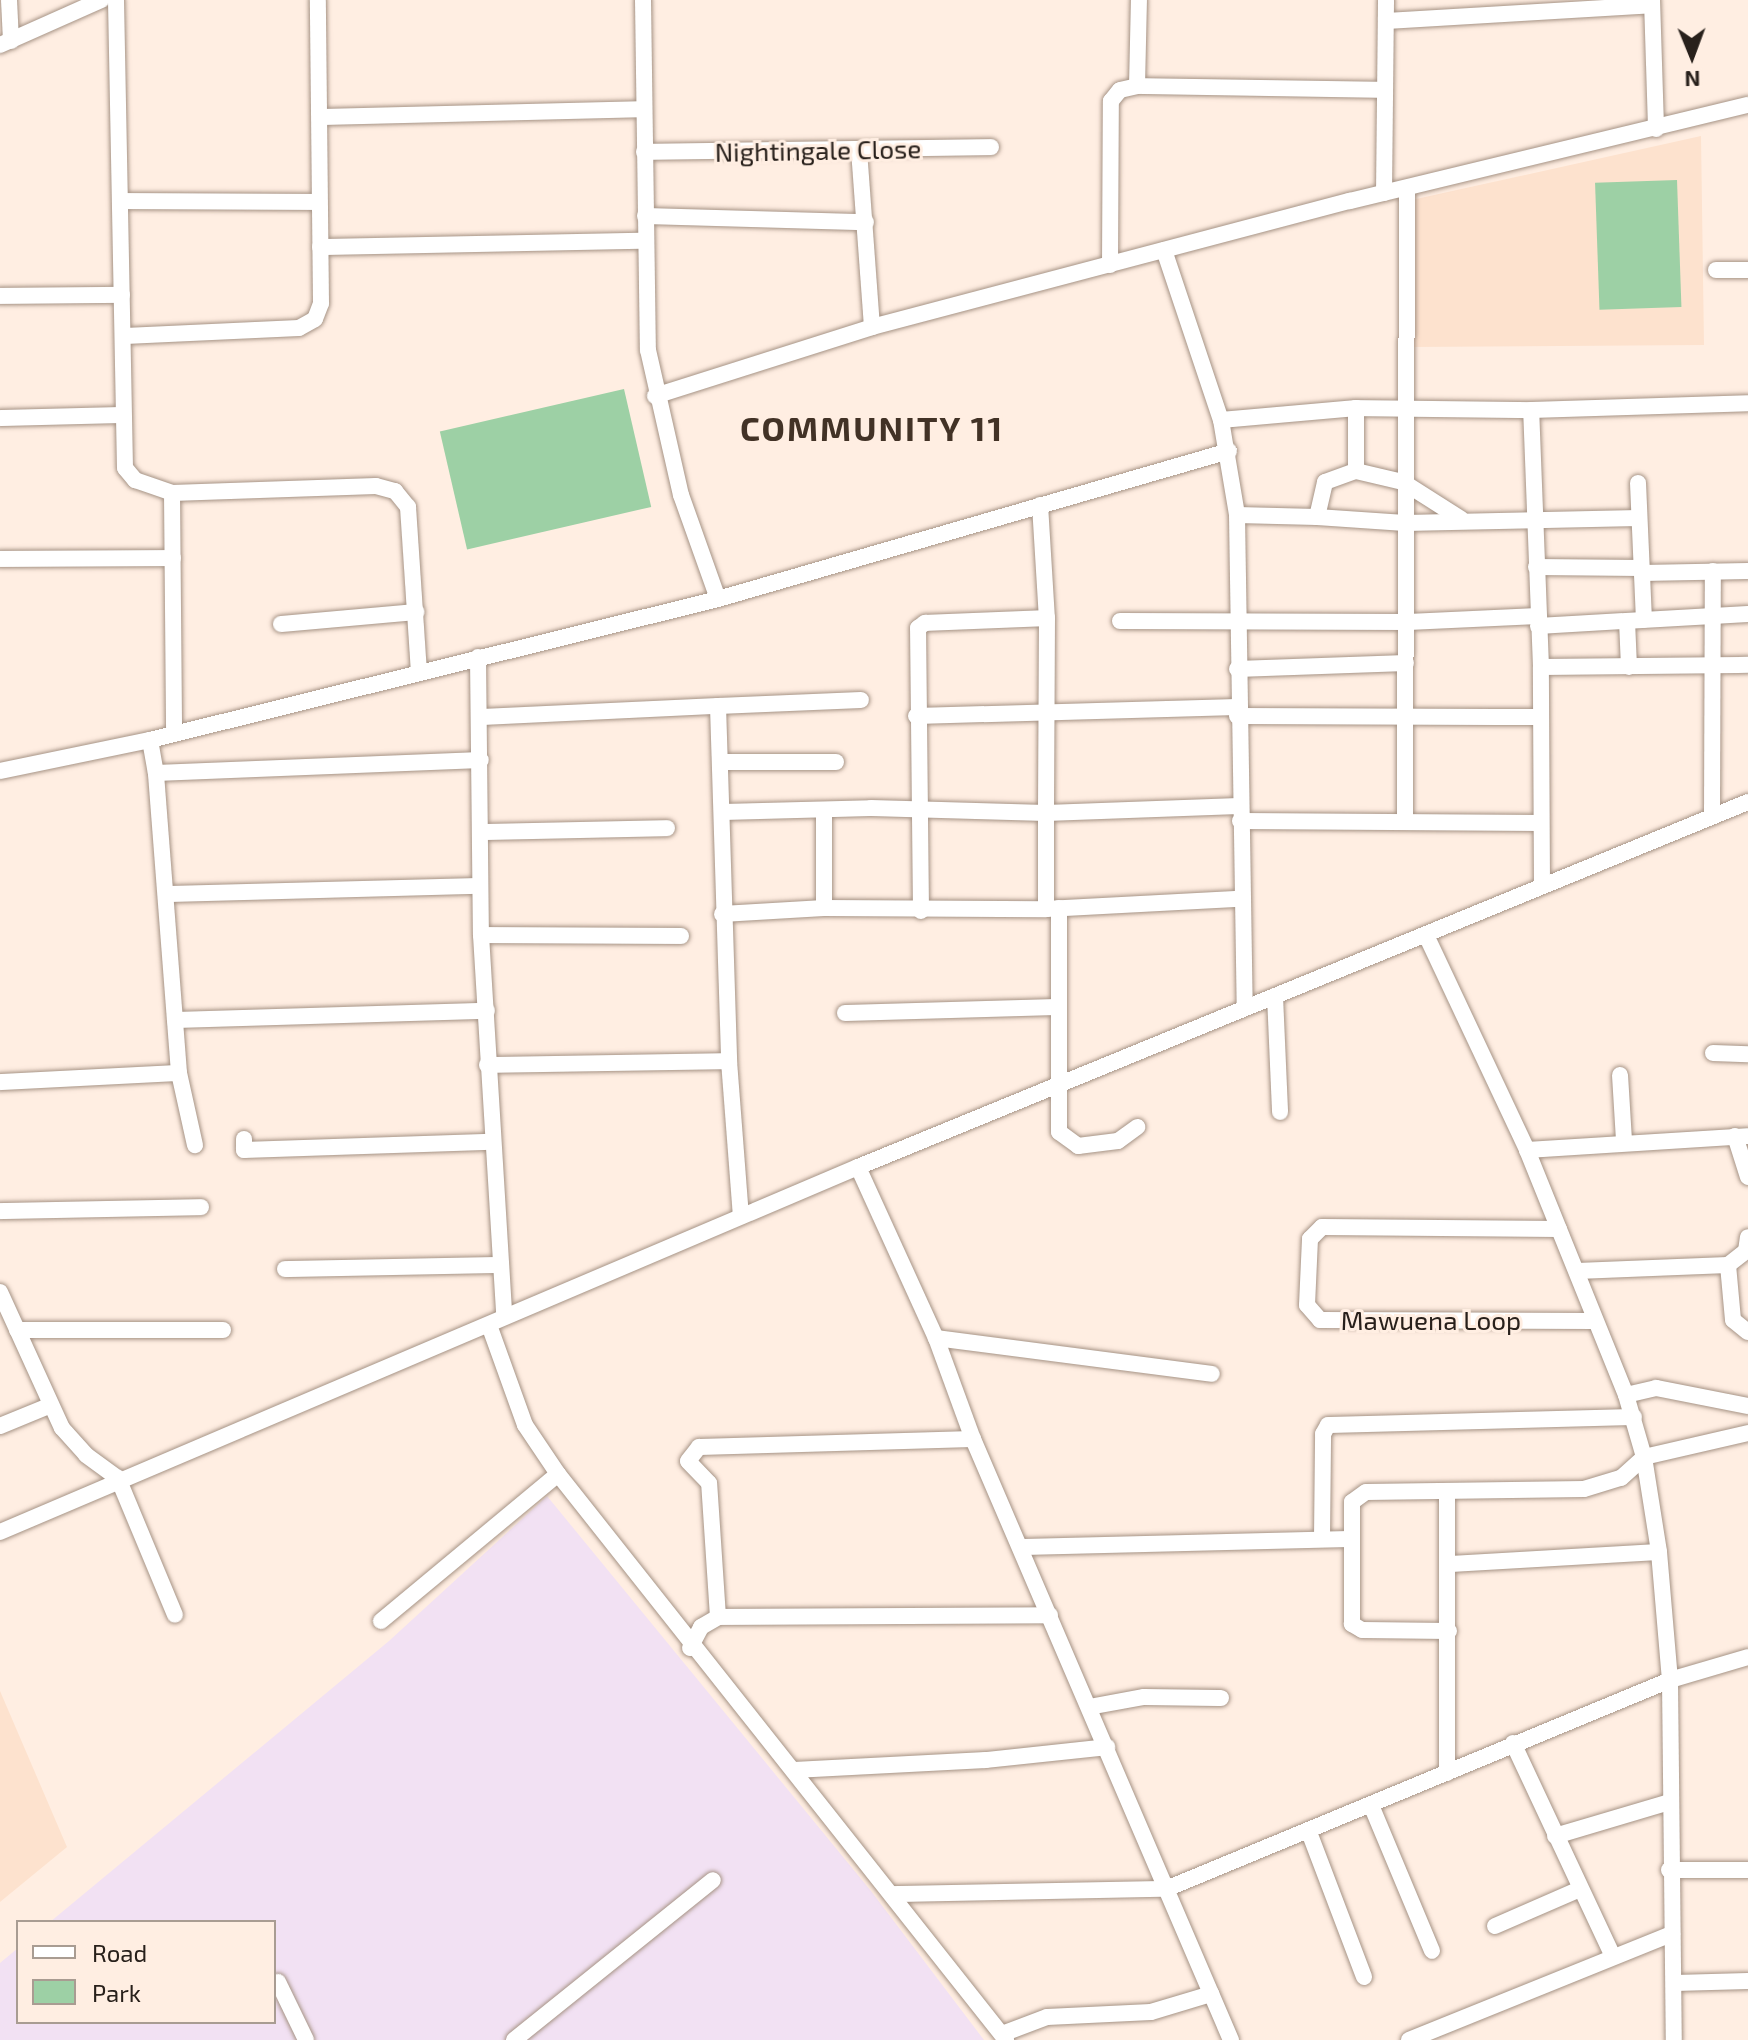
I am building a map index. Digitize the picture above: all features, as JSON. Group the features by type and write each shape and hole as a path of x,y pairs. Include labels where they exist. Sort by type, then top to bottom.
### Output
{"street":[{"path":"9,0 5,43 101,0"},
{"path":"116,0 125,336 125,468 135,480 172,493 376,486 395,491 408,507 419,672"},
{"path":"125,336 299,328 315,319 321,303 318,0"},
{"path":"643,0 645,241 655,396 681,495 718,599"},
{"path":"1137,86 1139,0"},
{"path":"1384,193 1386,0"},
{"path":"1386,21 1652,3 1656,129"},
{"path":"1110,265 1111,101 1120,90 1137,86 1385,90"},
{"path":"655,396 872,327 1384,193 1748,105"},
{"path":"320,117 642,109"},
{"name":"Nightingale Close","path":"644,152 991,147"},
{"path":"859,150 872,327"},
{"path":"1405,821 1403,717 1408,622 1403,482 1407,189"},
{"path":"121,201 319,202"},
{"path":"645,216 866,222"},
{"path":"320,247 645,241"},
{"path":"1164,250 1221,420 1229,451 1237,515 1240,899 1245,1007"},
{"path":"1716,270 1748,270"},
{"path":"0,296 122,295"},
{"path":"1221,420 1356,408 1404,411 1531,410 1748,403"},
{"path":"1356,408 1356,471"},
{"path":"1531,410 1541,667 1542,886"},
{"path":"0,418 123,415"},
{"path":"0,771 150,740 718,599 1229,451"},
{"path":"1317,517 1325,482 1335,474 1356,471 1403,482 1461,519"},
{"path":"1629,667 1642,570 1638,483"},
{"path":"172,493 174,734"},
{"path":"1040,505 1047,618 1046,813 1057,1007 1059,1132 1078,1146 1118,1141 1137,1127"},
{"path":"1237,515 1405,523 1461,519 1639,518"},
{"path":"0,559 173,558"},
{"path":"1536,567 1748,571"},
{"path":"1712,816 1713,571"},
{"path":"281,624 416,612"},
{"path":"1120,621 1635,621 1748,614"},
{"path":"921,911 915,638 925,623 1047,618"},
{"path":"478,657 482,717 481,935 491,1142 504,1316"},
{"path":"1237,669 1406,663"},
{"path":"1541,667 1748,665"},
{"path":"482,717 861,700"},
{"path":"718,706 723,812 722,914 741,1216"},
{"path":"916,716 1237,712 1540,717"},
{"path":"150,740 168,894 179,1073 195,1145"},
{"path":"156,773 481,760"},
{"path":"720,762 836,762"},
{"path":"0,1532 118,1478 489,1325 858,1167 1748,802"},
{"path":"723,812 824,813 871,808 918,813 1240,814 1541,823"},
{"path":"824,813 824,908"},
{"path":"482,832 667,828"},
{"path":"168,894 480,886"},
{"path":"722,914 824,908 921,911 1053,909 1240,899"},
{"path":"481,935 681,936"},
{"path":"1426,935 1527,1150 1626,1395 1644,1457 1659,1552 1670,1680 1669,1870 1675,1983 1674,2040"},
{"path":"1275,996 1280,1112"},
{"path":"845,1013 1057,1007"},
{"path":"175,1020 487,1011"},
{"path":"1713,1053 1748,1054"},
{"path":"487,1065 729,1061"},
{"path":"0,1082 179,1073"},
{"path":"1620,1075 1624,1141"},
{"path":"1527,1150 1624,1141 1742,1136 1746,1169"},
{"path":"244,1139 244,1150 491,1142"},
{"path":"858,1167 936,1338 973,1439 1231,2040"},
{"path":"0,1211 201,1207"},
{"name":"Mawuena Loop","path":"1559,1229 1322,1227 1310,1239 1307,1305 1320,1320 1595,1321"},
{"path":"1577,1271 1728,1265 1746,1251 1748,1237"},
{"path":"285,1269 501,1265"},
{"path":"1728,1265 1733,1320 1748,1332"},
{"path":"0,1292 67,1436 118,1478 175,1615"},
{"path":"489,1325 525,1425 558,1474 690,1648 794,1770 1004,2037 1047,2017 1151,2012 1211,1994"},
{"path":"17,1330 223,1330"},
{"path":"936,1338 1212,1374"},
{"path":"1626,1395 1656,1388 1748,1406"},
{"path":"0,1426 51,1405"},
{"path":"1322,1538 1323,1434 1328,1425 1634,1417"},
{"path":"1449,1631 1362,1630 1352,1624 1352,1502 1366,1492 1584,1489 1621,1478 1644,1457 1748,1433"},
{"path":"718,1617 709,1483 688,1461 699,1447 973,1439"},
{"path":"381,1621 558,1474"},
{"path":"1447,1491 1450,1564 1447,1773"},
{"path":"1021,1547 1351,1539"},
{"path":"1450,1564 1659,1552"},
{"path":"690,1648 701,1627 718,1617 1050,1615"},
{"path":"894,1894 1166,1889 1670,1680 1748,1657"},
{"path":"1089,1707 1144,1697 1221,1698"},
{"path":"1513,1743 1555,1836 1569,1856 1580,1889 1612,1954"},
{"path":"794,1770 986,1760 1107,1747"},
{"path":"1555,1836 1670,1802"},
{"path":"1371,1805 1432,1951"},
{"path":"1309,1832 1364,1977"},
{"path":"1669,1870 1748,1870"},
{"path":"514,2040 713,1880"},
{"path":"1495,1926 1580,1889"},
{"path":"1409,2040 1612,1954 1672,1934"},
{"path":"1675,1983 1748,1981"},
{"path":"278,1982 306,2040"}],"shaded area":[{"path":"1701,136 1704,345 1410,347 1407,201"},
{"path":"547,1496 871,1891 984,2040 0,2040 0,1963 16,1950 16,2024 276,2024 276,1920 52,1920 389,1641"},
{"path":"0,1691 67,1847 0,1902"}],"green space":[{"path":"1677,180 1681,307 1599,310 1595,183"},
{"path":"624,389 651,507 467,549 440,432"}],"district":[{"name":"COMMUNITY 11","path":"872,428"}]}
